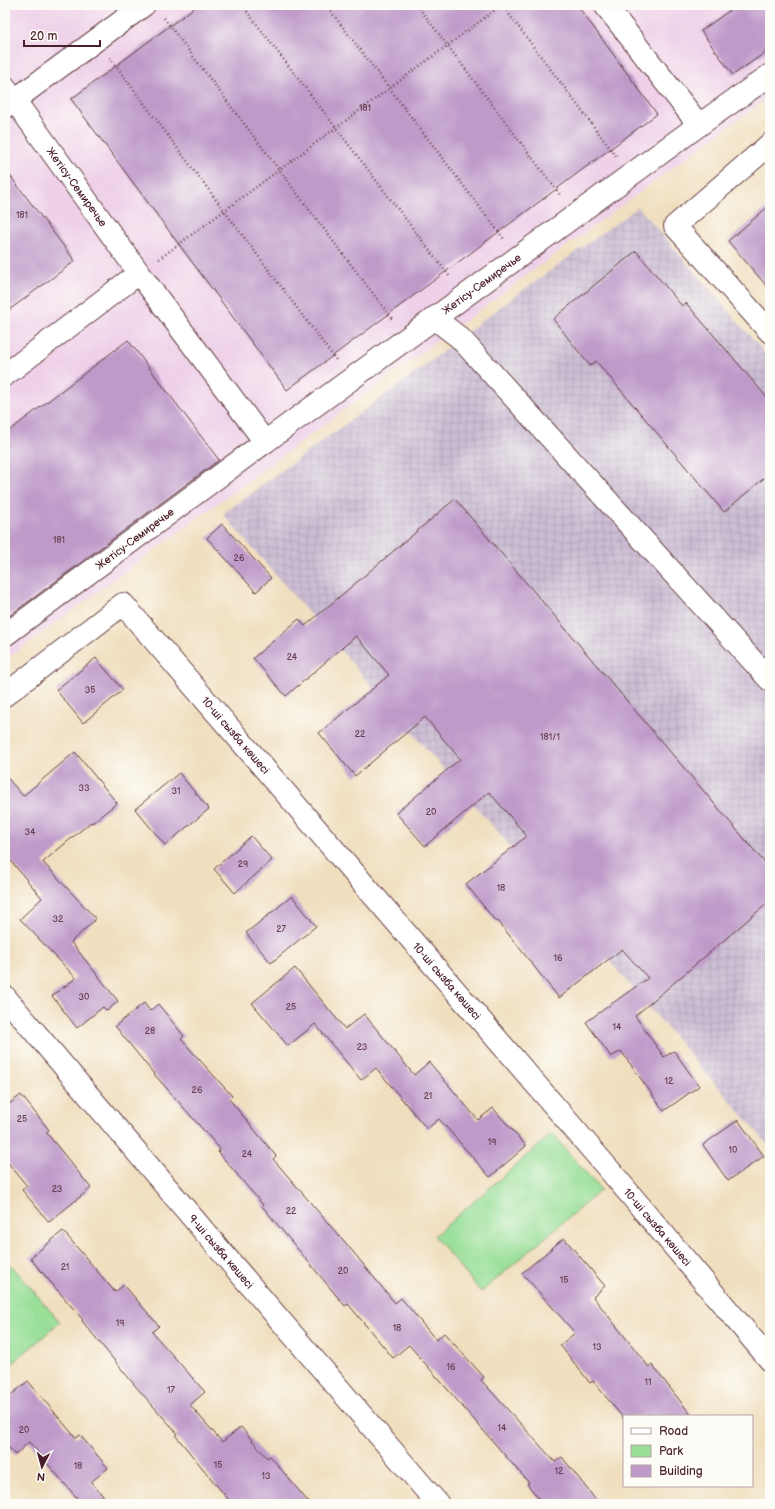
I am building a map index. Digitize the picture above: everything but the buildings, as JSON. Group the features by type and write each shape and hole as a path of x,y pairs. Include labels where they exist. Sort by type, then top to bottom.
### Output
{"street":[{"name":"Жетісу-Семиречье","path":"144,5 97,39 8,98 265,442"},
{"path":"605,5 699,125"},
{"name":"Жетісу-Семиречье","path":"5,635 464,296 770,75"},
{"path":"770,144 675,226 770,332"},
{"path":"5,375 139,273"},
{"path":"434,318 460,338 770,680"},
{"name":"10-ші сызба көшесі","path":"5,694 122,604 612,1173 770,1360"},
{"name":"9-ші сызба көшесі","path":"5,997 438,1504"}],"path":[{"path":"242,5 464,296"},
{"path":"326,5 518,257"},
{"path":"417,5 576,216"},
{"path":"139,273 502,5 630,175"},
{"path":"164,18 407,338"},
{"path":"97,39 351,379"}],"shaded area":[{"path":"5,5 770,5 770,96 5,660"},
{"path":"638,207 770,359 770,1147 223,514 427,364 496,310"}],"green space":[{"path":"552,1134 601,1190 481,1292 434,1236"},
{"path":"11,1265 60,1322 5,1370 5,1271"}]}
